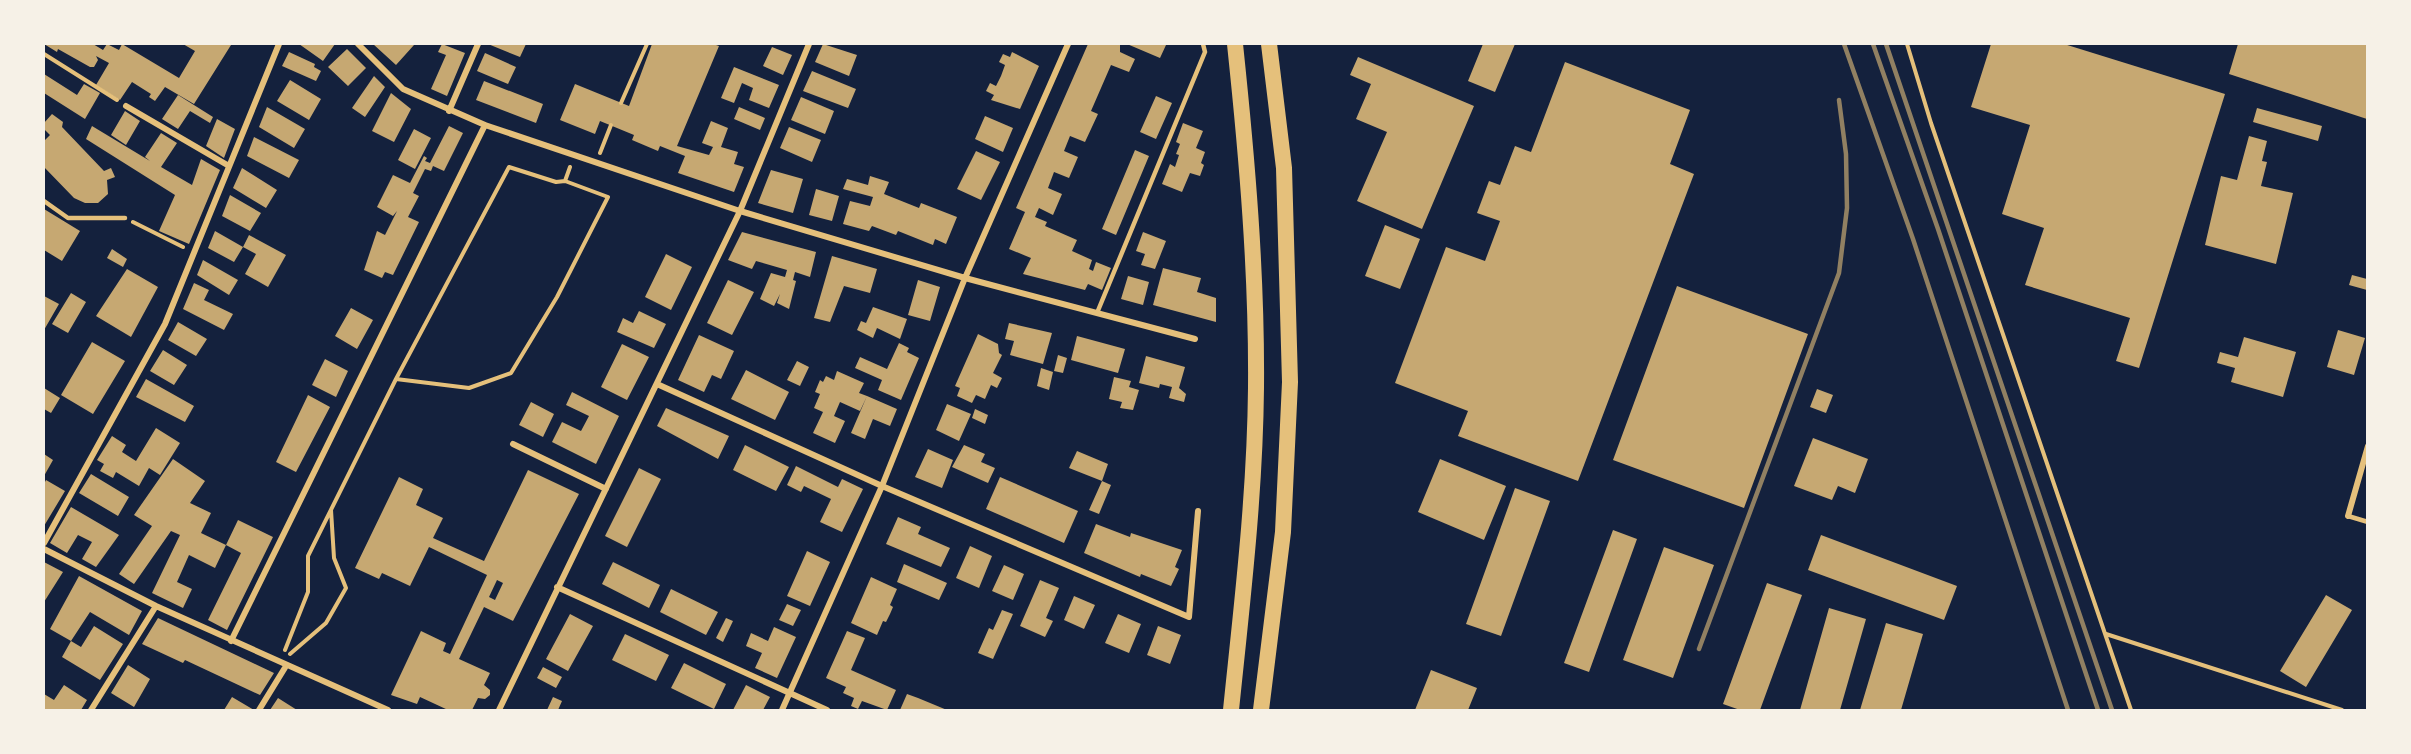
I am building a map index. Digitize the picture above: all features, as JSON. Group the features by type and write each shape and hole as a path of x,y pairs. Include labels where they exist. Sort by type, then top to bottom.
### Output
{"highway":[{"path":"1231,711 1249,537 1256,388 1249,171 1235,44"},
{"path":"1262,711 1283,532 1290,382 1284,168 1269,44"}],"street":[{"path":"44,543 165,324 279,44"},
{"path":"358,44 403,89 484,125 740,211 965,278 1195,339"},
{"path":"450,111 478,44"},
{"path":"499,711 740,211 809,44"},
{"path":"782,711 882,486 965,278 1068,44"},
{"path":"126,106 229,166"},
{"path":"231,641 484,125"},
{"path":"657,384 882,486 1189,617 1198,512"},
{"path":"513,444 606,489"},
{"path":"2348,516 2367,446"},
{"path":"44,549 156,606 388,711"},
{"path":"557,587 827,711"},
{"path":"91,711 156,606"},
{"path":"259,711 283,665"}],"lane":[{"path":"1097,313 1206,52 1203,44"},
{"path":"44,201 69,218 125,218"},
{"path":"2348,516 2367,522"}],"path":[{"path":"621,103 647,44"},
{"path":"1907,44 1931,123 2131,711"},
{"path":"44,54 126,106"},
{"path":"596,162 611,126"},
{"path":"565,181 574,154"},
{"path":"283,665 308,592 308,556 396,379 508,167 556,182 565,181 608,197 557,297 511,373 469,388 396,379"},
{"path":"125,218 194,253"},
{"path":"283,665 326,622 346,588 334,558 331,510"},
{"path":"2106,634 2342,711"}],"building":[{"path":"44,44 93,44 103,50 107,44 119,50 122,44 179,78 195,51 183,44 231,45 194,104 165,87 155,101 149,97 151,94 132,82 120,100 96,85 109,63 96,56 98,60 94,67 90,67"},
{"path":"299,44 335,44 323,61"},
{"path":"373,44 412,44 414,45 396,65"},
{"path":"442,44 465,53 447,96 431,89 446,55 438,52"},
{"path":"488,44 526,44 520,57"},
{"path":"652,44 713,44 719,46 677,146 709,155 713,147 702,143 711,121 728,128 721,147 738,152 734,164 744,167 734,192 678,173 685,156 660,146 658,151 632,140 634,135 600,121 595,134 560,120 575,84 629,106"},
{"path":"823,44 857,55 849,76 815,62"},
{"path":"1088,44 1120,44 1120,52 1135,59 1129,72 1111,65 1091,111 1098,114 1085,142 1070,136 1064,151 1078,157 1069,178 1054,172 1048,188 1062,194 1053,215 1039,208 1035,217 1047,222 1045,226 1077,240 1072,251 1092,260 1089,269 1093,271 1096,262 1111,268 1102,290 1088,284 1085,290 1023,274 1031,258 1009,249 1025,212 1016,208"},
{"path":"1127,44 1163,44 1166,45 1160,58"},
{"path":"1483,44 1515,44 1495,92 1468,81"},
{"path":"1991,44 2064,44 2225,94 2139,368 2116,361 2130,318 2025,285 2044,228 2002,214 2030,125 1971,107"},
{"path":"2238,44 2367,44 2367,119 2229,74"},
{"path":"772,47 792,55 783,75 763,66"},
{"path":"347,49 366,68 348,86 328,67"},
{"path":"289,52 315,64 314,67 321,71 316,81 282,66"},
{"path":"1012,52 1039,66 1020,109 991,100 994,95 986,91 990,83 996,86 1001,76 1005,65 999,62 1003,54 1010,57"},
{"path":"485,53 516,67 508,84 477,71"},
{"path":"1358,57 1474,106 1422,229 1357,201 1387,132 1356,119 1371,84 1350,75"},
{"path":"1565,62 1690,110 1670,164 1694,174 1578,481 1458,436 1468,411 1395,383 1446,247 1485,261 1500,221 1477,213 1489,181 1500,185 1515,146 1531,152"},
{"path":"734,67 779,85 769,108 749,100 753,88 742,83 734,103 721,98"},
{"path":"812,71 856,89 848,108 803,91"},
{"path":"44,74 77,95 84,84 100,93 85,119 44,93"},
{"path":"374,76 385,87 365,117 352,108"},
{"path":"290,80 321,99 309,120 277,101"},
{"path":"484,81 543,104 536,123 476,100"},
{"path":"391,93 411,109 394,142 372,131"},
{"path":"178,95 213,117 210,123 190,111 178,129 162,119"},
{"path":"1156,96 1172,103 1156,139 1140,132"},
{"path":"801,97 834,111 825,134 791,120"},
{"path":"267,107 305,129 294,148 259,127"},
{"path":"739,107 765,118 760,130 734,119"},
{"path":"2257,108 2322,126 2318,141 2253,122"},
{"path":"125,111 140,121 126,145 111,135"},
{"path":"52,114 63,122 62,127 104,171 111,168 115,177 107,180 108,194 98,203 85,203 74,198 44,167 44,141 50,135 44,129 44,123"},
{"path":"985,116 1013,128 1003,152 975,139"},
{"path":"217,119 235,129 224,158 206,146"},
{"path":"1183,123 1203,131 1196,148 1205,152 1200,176 1190,173 1182,192 1162,184 1170,164 1175,167 1180,144 1176,142"},
{"path":"92,126 150,161 145,157 161,133 177,143 161,167 192,185 201,159 220,170 189,244 159,231 175,195 86,139"},
{"path":"449,126 463,133 444,171 433,166 431,171 425,169 413,193 419,196 408,217 419,222 393,275 385,272 382,278 364,270 377,231 385,235 397,211 393,216 377,207 393,175 410,183 424,156 427,158 425,161 430,163"},
{"path":"789,127 821,140 812,162 780,148"},
{"path":"414,129 431,138 415,169 398,160"},
{"path":"2249,136 2267,141 2262,161 2267,162 2261,186 2293,193 2276,264 2205,245 2221,176 2237,180"},
{"path":"254,137 299,160 289,178 247,156"},
{"path":"1135,150 1149,156 1116,235 1102,229"},
{"path":"976,151 1000,162 981,200 957,189"},
{"path":"242,168 277,190 266,208 233,188"},
{"path":"771,170 803,179 793,213 758,203"},
{"path":"870,176 889,182 884,194 919,208 921,203 957,217 946,244 935,239 933,245 898,231 896,235 872,226 869,231 843,224 850,201 870,206 873,197 843,189 847,179 868,185"},
{"path":"816,189 839,196 832,221 809,215"},
{"path":"230,195 261,213 250,231 222,216"},
{"path":"44,209 80,231 62,261 44,250"},
{"path":"1385,225 1420,239 1400,289 1365,276"},
{"path":"215,231 243,247 234,262 208,248"},
{"path":"742,232 816,252 810,277 795,272 793,280 796,281 789,309 777,303 780,294 774,306 760,299 771,273 785,277 787,270 756,261 752,269 728,260"},
{"path":"1143,232 1166,241 1155,269 1141,265 1145,254 1136,251"},
{"path":"249,235 286,255 268,287 245,274 256,254 243,247"},
{"path":"112,249 127,259 123,267 107,258"},
{"path":"666,254 692,267 671,310 645,297"},
{"path":"832,256 877,269 870,293 844,286 830,322 814,318"},
{"path":"203,260 238,280 229,295 197,275"},
{"path":"1163,268 1201,278 1197,292 1216,298 1216,322 1153,305"},
{"path":"127,269 158,287 131,337 96,316"},
{"path":"2352,275 2367,279 2367,290 2349,285"},
{"path":"1128,276 1149,282 1143,305 1121,299"},
{"path":"728,280 754,292 732,335 707,323"},
{"path":"918,280 940,287 930,321 908,315"},
{"path":"194,283 209,290 204,300 233,314 224,330 183,309"},
{"path":"1677,286 1808,334 1744,508 1613,460"},
{"path":"71,293 86,302 68,333 52,324"},
{"path":"44,296 59,304 44,330"},
{"path":"873,307 907,319 900,339 877,328 873,338 857,330 861,321 866,323"},
{"path":"351,308 373,320 357,349 335,336"},
{"path":"639,311 666,324 654,348 617,332 623,318 633,323"},
{"path":"178,322 207,339 196,356 168,340"},
{"path":"1009,323 1052,333 1043,364 1010,355 1014,341 1005,339"},
{"path":"2338,330 2365,338 2354,375 2327,367"},
{"path":"978,334 998,344 999,353 1002,355 993,373 1002,378 997,388 991,385 985,399 976,395 972,403 957,396 960,388 955,386"},
{"path":"699,335 734,351 721,379 712,375 704,392 678,380"},
{"path":"1077,336 1125,349 1118,373 1071,360"},
{"path":"2244,337 2296,352 2283,397 2231,382 2235,368 2217,363 2220,352 2238,357"},
{"path":"92,342 125,361 93,414 61,395"},
{"path":"899,343 909,348 907,352 919,358 901,400 878,390 882,380 855,368 860,357 887,369"},
{"path":"622,344 649,357 627,400 601,387"},
{"path":"163,350 187,365 174,385 150,371"},
{"path":"1058,355 1067,358 1063,373 1054,371"},
{"path":"1146,356 1185,367 1179,388 1186,394 1184,402 1169,398 1172,387 1160,384 1159,388 1139,383"},
{"path":"325,359 348,371 336,397 312,385"},
{"path":"797,361 809,367 800,386 787,380"},
{"path":"1041,368 1053,372 1049,390 1037,386"},
{"path":"746,370 789,392 775,420 731,399"},
{"path":"837,371 864,383 859,393 867,396 860,411 840,402 834,416 845,421 835,443 813,433 823,412 814,408 820,394 815,392 820,380 823,382 826,376 834,380"},
{"path":"1114,377 1131,381 1129,387 1139,390 1133,410 1120,408 1122,402 1109,399"},
{"path":"146,379 194,406 185,422 136,397"},
{"path":"44,388 60,398 51,413 44,409"},
{"path":"1817,389 1833,395 1826,413 1810,407"},
{"path":"572,392 619,416 596,464 552,442 562,422 581,431 589,416 566,405"},
{"path":"308,395 330,407 296,472 276,462"},
{"path":"867,396 897,409 890,426 873,419 865,439 851,433"},
{"path":"531,402 554,414 543,437 519,425"},
{"path":"947,404 971,414 959,441 936,430"},
{"path":"666,408 729,436 718,459 657,426"},
{"path":"975,409 988,415 985,424 972,418"},
{"path":"156,428 180,443 160,475 149,468 139,486 116,472 113,478 100,471 104,464 97,460 112,436 126,445 122,452 136,461"},
{"path":"1813,438 1868,459 1855,493 1838,486 1832,500 1794,486"},
{"path":"745,445 789,467 776,491 733,470"},
{"path":"964,445 985,454 981,462 995,468 988,483 952,467"},
{"path":"928,449 953,460 942,488 915,477"},
{"path":"1077,451 1108,464 1102,481 1069,468"},
{"path":"44,454 53,460 44,476"},
{"path":"173,459 205,481 190,503 211,513 201,533 226,545 215,568 189,555 177,582 192,589 183,608 152,593 180,535 171,531 134,584 119,574 152,526 134,515"},
{"path":"1440,459 1506,486 1484,540 1418,512"},
{"path":"796,466 838,487 842,479 863,489 842,532 820,522 831,499 804,486 801,492 787,485"},
{"path":"639,468 661,479 627,547 605,536"},
{"path":"528,470 579,494 513,621 484,607 459,659 490,673 484,685 490,690 490,695 485,699 478,698 472,710 448,710 420,697 417,704 391,695 421,631 446,643 443,651 450,654 487,575 429,547 410,586 382,573 379,579 355,568 399,477 423,489 416,505 443,518 433,538 484,561","holes":["497,580 503,583 495,600 489,597"]},
{"path":"91,474 129,497 118,516 79,493"},
{"path":"1000,477 1078,511 1064,543 986,509"},
{"path":"46,480 65,491 44,526 44,484"},
{"path":"1102,481 1111,485 1099,514 1089,510"},
{"path":"1515,488 1550,501 1501,636 1466,624"},
{"path":"71,507 119,535 96,567 82,559 92,542 78,535 67,553 50,543"},
{"path":"898,517 921,527 918,534 950,548 941,567 886,544"},
{"path":"238,520 273,537 227,630 208,620 241,553 226,545"},
{"path":"1096,524 1130,537 1131,533 1182,550 1175,567 1179,569 1171,586 1141,574 1140,577 1084,553"},
{"path":"1613,530 1637,539 1589,672 1564,663"},
{"path":"1821,535 1957,586 1944,620 1808,570"},
{"path":"970,546 992,556 979,588 956,578"},
{"path":"1664,547 1714,565 1673,678 1623,660"},
{"path":"807,551 830,562 810,606 787,596"},
{"path":"44,562 63,572 44,602"},
{"path":"613,562 660,585 649,608 602,584"},
{"path":"904,564 947,583 939,600 897,582"},
{"path":"1004,565 1024,574 1013,600 992,591"},
{"path":"79,576 142,611 129,635 90,612 71,641 50,629"},
{"path":"871,577 897,589 890,605 893,607 890,614 886,622 883,621 877,635 851,623"},
{"path":"1040,580 1059,588 1046,618 1053,621 1045,637 1020,626"},
{"path":"1767,583 1802,595 1760,710 1740,710 1723,704"},
{"path":"671,589 718,612 706,635 660,612"},
{"path":"2326,595 2352,610 2306,687 2280,671"},
{"path":"1074,596 1095,605 1084,629 1064,620"},
{"path":"787,604 801,610 793,626 779,620"},
{"path":"1829,608 1866,619 1840,710 1800,710"},
{"path":"1002,610 1013,614 993,659 978,653 989,628 993,630"},
{"path":"570,614 593,626 568,671 546,659"},
{"path":"1118,614 1141,624 1129,653 1105,643"},
{"path":"158,618 274,673 260,695 185,660 183,663 142,644"},
{"path":"726,618 733,621 723,642 716,638"},
{"path":"1886,623 1923,634 1901,710 1860,710"},
{"path":"94,626 123,644 100,680 62,657 71,641 81,647"},
{"path":"1158,626 1181,635 1170,664 1147,655"},
{"path":"774,627 796,637 777,678 755,668 762,653 746,646 751,633 768,641"},
{"path":"847,631 865,638 851,670 896,690 887,710 862,701 858,709 851,706 854,698 843,693 846,687 826,678"},
{"path":"625,634 669,655 656,681 612,660"},
{"path":"684,663 726,684 714,709 671,688"},
{"path":"128,665 150,679 134,707 111,693"},
{"path":"543,667 562,677 556,688 537,678"},
{"path":"1431,670 1477,688 1468,710 1415,710"},
{"path":"64,685 87,700 81,710 44,710 44,694 54,700"},
{"path":"746,685 770,697 763,710 733,710"},
{"path":"907,694 918,698 947,710 900,710"},
{"path":"232,697 254,710 224,710"},
{"path":"553,697 562,701 558,710 547,710"},
{"path":"278,698 297,710 270,710"}],"railway":[{"path":"1844,44 1913,239 2068,710"},
{"path":"1873,44 1938,229 2098,710"},
{"path":"1886,44 2112,710"},
{"path":"1699,649 1839,273 1847,208 1846,154 1839,100"}]}
